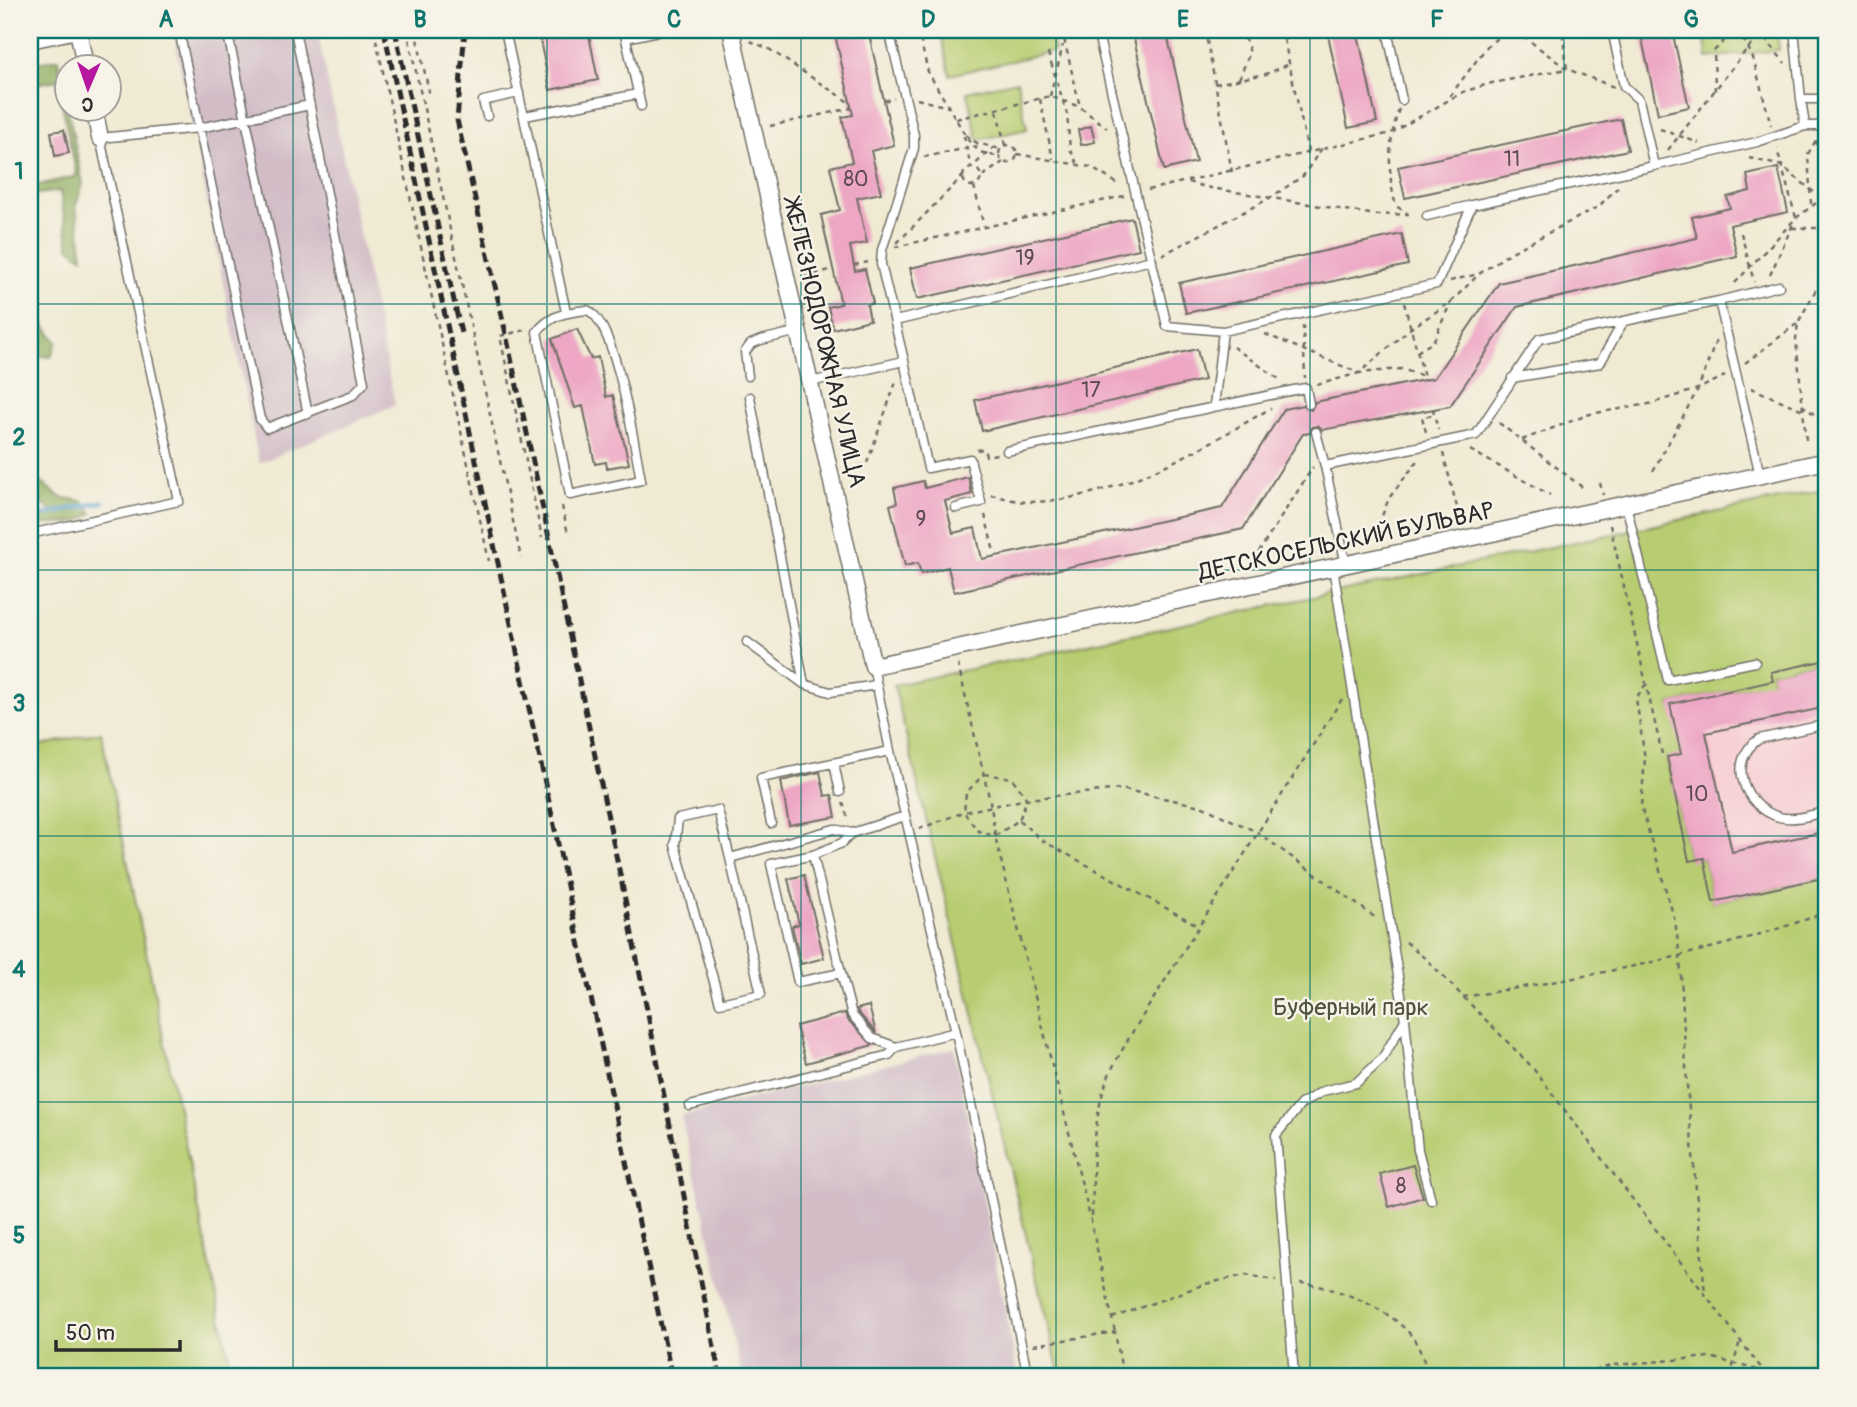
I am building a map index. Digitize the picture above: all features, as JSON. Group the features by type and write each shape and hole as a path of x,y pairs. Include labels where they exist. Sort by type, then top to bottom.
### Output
{"street":[{"path":"30,40 77,30 82,52"},
{"name":"ЖЕЛЕЗНОДОРОЖНАЯ УЛИЦА","path":"731,30 873,666"},
{"path":"97,122 100,138"},
{"name":"ДЕТСКОСЕЛЬСКИЙ БУЛЬВАР","path":"873,666 1827,461"}],"lane":[{"path":"179,30 260,419 267,428 308,414 360,391 364,375 295,30"},
{"path":"227,30 308,414"},
{"path":"505,30 566,312"},
{"path":"641,106 625,34 663,30"},
{"path":"889,30 914,135 910,160 881,250 881,264 928,468 970,459 980,497 956,508"},
{"path":"1097,30 1167,326 1223,335 1245,326 1437,284 1472,205"},
{"path":"1387,30 1402,100"},
{"path":"1612,30 1624,86 1639,100 1654,166"},
{"path":"1794,30 1805,126"},
{"path":"487,116 483,101 519,93"},
{"path":"524,116 638,94"},
{"path":"1801,99 1827,99"},
{"path":"30,534 179,501 100,138 199,128 310,105"},
{"path":"1427,216 1720,151 1805,126 1827,126"},
{"path":"895,321 1152,260"},
{"path":"1325,466 1476,435 1539,339 1779,286"},
{"path":"1719,301 1760,475"},
{"path":"566,312 593,312 618,365 641,480 570,495 537,341 537,332 544,323 566,312"},
{"path":"1512,378 1600,363 1623,322"},
{"path":"748,376 746,352 751,344 799,331"},
{"path":"1214,406 1223,335"},
{"path":"810,382 904,361"},
{"path":"1007,451 1306,388 1309,404"},
{"path":"750,397 804,684"},
{"path":"1316,432 1325,466 1372,820 1405,1020 1418,1150 1431,1200"},
{"path":"1626,504 1668,680 1755,662"},
{"path":"747,642 804,684 830,692 877,685"},
{"path":"873,666 890,751 956,1031 1028,1377"},
{"path":"1827,724 1759,739 1743,755 1741,768 1746,794 1767,812 1796,818 1827,811"},
{"path":"771,823 761,778 890,751"},
{"path":"834,763 840,792"},
{"path":"718,810 730,858 761,994 720,1003 675,845 678,819 718,810"},
{"path":"841,973 798,982 771,864 813,855 842,843 852,833 905,816"},
{"path":"730,858 834,829 852,833"},
{"path":"813,855 852,1015 872,1038 896,1047"},
{"path":"1294,1377 1276,1135 1301,1104 1323,1091 1356,1083 1382,1059 1405,1020"},
{"path":"690,1106 889,1055 896,1047 956,1031"}],"path":[{"path":"374,30 489,561"},
{"path":"407,30 423,92 521,558"},
{"path":"415,30 429,91 423,92"},
{"path":"926,30 918,31 928,72 937,92 974,146 1003,162"},
{"path":"1062,30 1080,107"},
{"path":"1205,30 1232,172"},
{"path":"1239,79 1250,52 1241,30"},
{"path":"1282,30 1308,151"},
{"path":"1448,98 1488,45 1508,30"},
{"path":"1515,30 1567,69 1608,87 1624,86"},
{"path":"1562,30 1567,69"},
{"path":"1715,91 1714,51 1736,30 1748,48 1796,218 1760,291"},
{"path":"1746,30 1762,34 1800,82"},
{"path":"1654,166 1748,48 1768,30"},
{"path":"750,41 769,49 847,102 851,108 769,127"},
{"path":"1050,96 1064,41"},
{"path":"1816,99 1827,49"},
{"path":"1048,53 1063,99 1070,149 1077,163"},
{"path":"1215,84 1266,74 1289,64"},
{"path":"992,148 955,181 893,248 1232,172 1308,151 1391,133 1448,98 1492,83 1567,69"},
{"path":"904,95 950,108"},
{"path":"957,119 1050,96 1080,107 1110,130"},
{"path":"1040,99 1053,159"},
{"path":"1402,100 1391,133 1390,186 1395,206 1409,214"},
{"path":"997,111 1005,145"},
{"path":"1643,123 1720,151 1782,166 1827,203"},
{"path":"1805,126 1816,140 1827,177"},
{"path":"964,133 982,145 1000,149"},
{"path":"964,133 965,149 971,168"},
{"path":"1811,204 1808,154 1816,140"},
{"path":"910,160 982,145"},
{"path":"999,158 1000,149 1005,145"},
{"path":"1005,145 1014,147 1017,154"},
{"path":"1152,260 1270,198 1303,176 1322,148"},
{"path":"1017,154 1077,163 1135,193"},
{"path":"974,186 981,177 1003,162 1012,162 1017,154"},
{"path":"971,168 977,169 981,177"},
{"path":"1359,373 1411,328 1451,302 1479,274 1508,254 1598,207 1635,170"},
{"path":"963,176 966,184 974,186"},
{"path":"1188,182 1376,215 1427,216"},
{"path":"974,186 984,227"},
{"path":"1719,301 1796,218 1811,204 1827,195"},
{"path":"1791,228 1827,228"},
{"path":"1741,233 1760,291"},
{"path":"805,277 833,269"},
{"path":"1806,440 1796,339 1798,323 1827,269"},
{"path":"1437,284 1479,274"},
{"path":"1303,314 1306,388 1359,373 1401,369 1424,378 1401,292"},
{"path":"1417,352 1433,342 1451,302"},
{"path":"1653,471 1698,389 1724,322"},
{"path":"1522,440 1590,414 1649,404 1698,389 1735,370 1798,323"},
{"path":"1245,326 1359,373"},
{"path":"525,330 500,336 542,538"},
{"path":"1223,335 1294,390"},
{"path":"849,471 867,463 904,361"},
{"path":"1740,387 1803,407 1827,424"},
{"path":"995,552 980,497 1026,502 1074,498 1141,476 1216,440 1276,406"},
{"path":"1433,409 1458,515"},
{"path":"1488,414 1582,487"},
{"path":"1375,534 1389,498 1429,444 1422,417 1434,415"},
{"path":"1451,439 1550,495"},
{"path":"1253,561 1322,456"},
{"path":"1600,483 1662,754"},
{"path":"954,649 984,774 995,836 1091,1221 1123,1377"},
{"path":"1091,1221 1096,1144 1101,1106 1109,1076 1130,1036 1353,681"},
{"path":"1646,684 1636,698 1645,759 1641,806 1675,921 1680,957 1687,1085 1705,1294"},
{"path":"984,774 1012,778 1027,799"},
{"path":"984,774 966,793 964,812 978,831 995,836"},
{"path":"910,833 964,812 991,806 1027,799 1121,789 1202,806 1257,832 1392,931 1429,962 1532,1068 1768,1377"},
{"path":"840,792 852,833"},
{"path":"995,836 1019,820 1027,799"},
{"path":"1019,820 1043,841 1199,926"},
{"path":"1463,997 1680,957 1767,934 1827,912"},
{"path":"1112,1318 1205,1284 1245,1275 1321,1285 1345,1292 1384,1314 1415,1340 1430,1377"},
{"path":"1021,1346 1115,1332"},
{"path":"1730,1377 1740,1341"},
{"path":"1576,1377 1613,1365 1710,1357 1733,1361 1783,1377"}],"shaded area":[{"path":"173,30 317,30 395,405 259,463"},
{"path":"1827,660 1827,877 1713,902 1689,861 1667,757 1686,753 1670,704 1759,685 1774,687 1771,672"},
{"path":"954,1048 1018,1377 742,1377 681,1116"}],"green space":[{"path":"940,30 1049,30 1054,51 950,75"},
{"path":"1704,30 1777,30 1779,50 1707,58"},
{"path":"52,60 52,81 30,85 30,64"},
{"path":"1017,81 1027,129 978,140 967,92"},
{"path":"66,122 71,122 83,184 76,205 83,258 69,247 60,191 30,195 30,187 77,176"},
{"path":"30,280 43,323 57,342 51,357 30,355"},
{"path":"30,474 60,497 83,501 92,513 70,523 30,526 30,517 53,512 30,495"},
{"name":"Буферный парк","path":"1827,489 1827,660 1771,672 1774,687 1758,685 1670,704 1687,753 1667,758 1689,860 1704,858 1713,902 1827,877 1827,1377 1060,1377 894,685"},
{"path":"101,732 233,1377 30,1377 30,748"}],"building":[{"path":"538,30 588,30 598,80 550,90"},
{"path":"834,30 868,30 894,145 871,151 881,193 857,198 867,243 850,246 855,271 865,269 873,303 867,305 870,320 833,329 828,307 841,304 821,215 840,210 830,167 852,162 842,117 853,115"},
{"path":"1132,30 1166,30 1196,162 1164,170"},
{"path":"1327,30 1357,30 1377,122 1348,128"},
{"path":"1640,30 1672,30 1689,107 1658,114"},
{"path":"1621,119 1628,150 1405,198 1398,167"},
{"path":"1091,126 1095,142 1081,145 1078,130"},
{"path":"64,130 69,153 55,156 51,132"},
{"path":"1778,168 1788,212 1730,225 1737,256 1517,307 1450,406 1322,430 1318,426 1312,427 1310,433 1303,434 1243,529 954,592 948,567 921,574 918,563 905,566 890,505 897,503 894,488 923,481 925,488 968,477 972,494 945,501 953,533 975,528 982,559 1222,508 1284,409 1303,405 1311,410 1315,402 1434,378 1499,283 1697,238 1692,217 1730,208 1727,197 1750,191 1747,175"},
{"path":"1132,218 1139,249 917,299 910,268"},
{"path":"1402,234 1408,265 1186,313 1179,283"},
{"path":"577,329 591,359 598,357 606,397 613,395 629,464 607,468 606,462 595,464 583,406 575,408 552,339"},
{"path":"1197,349 1204,380 982,431 975,400"},
{"path":"1827,660 1827,707 1706,733 1732,852 1827,831 1827,877 1713,902 1704,858 1689,861 1667,757 1681,754 1670,704 1773,681 1771,672"},
{"path":"820,772 825,796 832,795 836,817 789,825 781,781"},
{"path":"804,875 824,958 801,964 792,926 799,924 788,879"},
{"path":"869,1006 876,1033 857,1009"},
{"path":"845,1013 847,1019 873,1045 806,1063 796,1026"},
{"path":"1413,1165 1423,1197 1389,1207 1380,1174"}],"waterway":[{"path":"30,518 103,502"}],"railway":[{"path":"384,30 672,1377"},
{"path":"395,30 461,333"},
{"path":"465,30 457,120 506,334 621,879 720,1377"}]}
